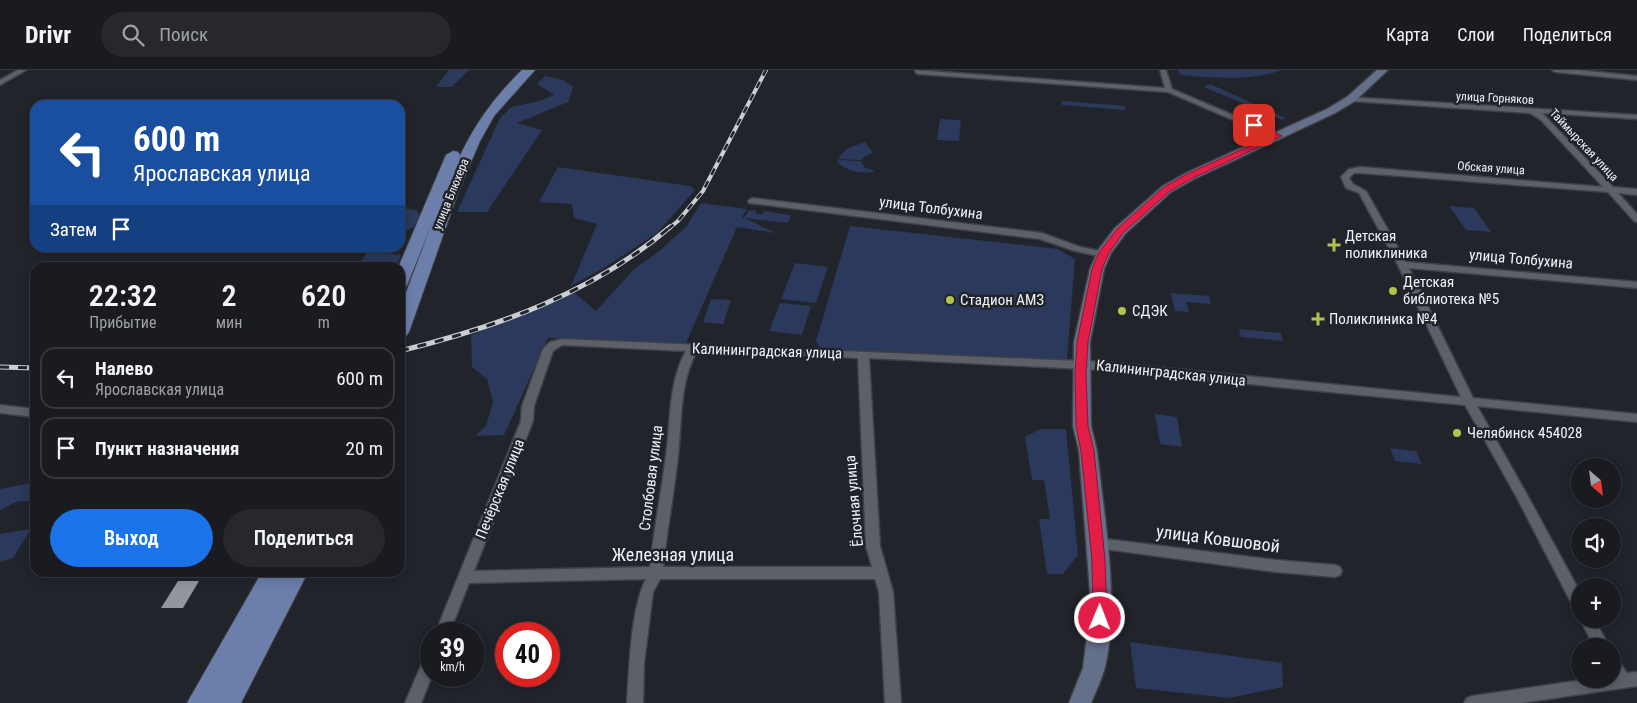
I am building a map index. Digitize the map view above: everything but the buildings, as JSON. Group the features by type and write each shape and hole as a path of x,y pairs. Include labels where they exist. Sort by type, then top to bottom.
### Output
{"main road":[{"name":"улица Блюхера","path":"405,271 461,135 489,96 515,70"},
{"name":"улица Блюхера","path":"405,318 452,190 473,140 488,115 529,70"},
{"path":"200,703 271,577"},
{"path":"228,703 294,577"}],"street":[{"path":"0,83 23,70"},
{"path":"1164,70 1169,90"},
{"path":"1080,703 1094,668 1101,605 1088,451 1082,426 1082,342 1093,284 1103,254 1120,231 1167,189 1190,176 1351,100 1383,70"},
{"path":"1555,70 1637,78"},
{"path":"918,71 1169,90 1278,136"},
{"name":"улица Горняков","path":"1351,100 1637,117"},
{"name":"Таймырская улица","path":"1533,111 1544,118 1637,219"},
{"name":"Обская улица","path":"1403,264 1362,191 1349,186 1345,177 1352,171 1361,170 1637,192"},
{"name":"улица Толбухина","path":"752,201 1042,236 1078,249 1103,254"},
{"path":"1403,264 1468,402 1521,494 1571,589"},
{"name":"улица Толбухина","path":"1403,264 1637,284"},
{"name":"Калининградская улица","path":"554,344 562,342 1081,365 1468,402 1499,403 1637,418"},
{"name":"Печёрская улица","path":"447,622 527,421 528,406 548,349 554,344"},
{"name":"Столбовая улица","path":"635,703 637,663 646,592 656,573 672,456 677,395 686,358 693,348"},
{"name":"Ёлочная улица","path":"863,355 873,546 886,592 893,703"},
{"path":"0,409 30,412"},
{"name":"улица Ковшовой","path":"1097,543 1276,566 1335,571"},
{"name":"Железная улица","path":"465,577 656,573 881,573"},
{"path":"1472,703 1630,680"},
{"path":"413,703 420,686"}],"shaded area":[{"path":"449,70 469,70 452,87 436,87"},
{"path":"1178,70 1283,70 1258,76 1232,78 1180,75"},
{"path":"545,76 563,80 573,87 568,102 517,123 542,130 487,212 457,212 500,118 511,107 540,101 554,95 537,84"},
{"path":"1210,84 1286,118 1282,120 1204,87"},
{"path":"1062,101 1125,106 1125,110 1062,105"},
{"path":"940,119 961,120 959,141 937,140"},
{"path":"865,142 873,153 861,160 838,159 846,149"},
{"path":"837,160 861,161 865,168 875,171 865,173 854,171 844,167"},
{"path":"558,167 690,186 695,190 657,233 607,266 571,286 597,224 574,218 572,204 539,202"},
{"path":"701,203 747,209 742,217 744,218 749,210 756,211 756,214 763,214 764,211 791,215 788,223 745,218 775,233 737,227 686,343 548,338 504,435 475,436 486,426 493,402 487,379 472,367 471,335 575,293 596,311 634,269 658,252 686,227"},
{"path":"1449,206 1474,208 1491,232 1466,230"},
{"path":"405,209 416,210 420,215 418,224 405,232"},
{"name":"Стадион АМЗ","path":"850,226 1058,249 1075,259 1067,359 1065,361 825,349 819,347 816,341"},
{"path":"367,252 401,255 398,262 360,262"},
{"path":"795,263 828,267 816,303 781,299"},
{"path":"1171,293 1209,296 1211,304 1186,302 1189,312 1175,311"},
{"path":"711,299 731,300 723,324 703,322"},
{"path":"780,303 811,306 802,335 769,331"},
{"path":"1239,329 1281,333 1283,341 1241,337"},
{"path":"1155,414 1177,417 1182,447 1160,444"},
{"path":"1041,429 1066,429 1078,555 1063,574 1047,574 1039,519 1050,519 1044,480 1032,480 1025,437"},
{"path":"1390,448 1416,451 1422,464 1395,461"},
{"path":"30,484 30,501 16,502 0,510 0,489"},
{"path":"30,529 13,558 0,562 0,534"},
{"path":"1130,642 1282,663 1283,687 1229,698 1136,688"}],"railway":[{"path":"668,229 678,221 703,191 766,70"},
{"path":"405,350 472,331 542,305 609,271 670,227"},
{"path":"0,367 30,368"}],"place":[{"name":"Детская поликлиника","path":"1334,245"},
{"name":"Детская библиотека №5","path":"1393,291"},
{"name":"Стадион АМЗ","path":"950,300"},
{"name":"СДЭК","path":"1122,311"},
{"name":"Поликлиника №4","path":"1318,319"},
{"name":"Челябинск 454028","path":"1457,433"}],"route":[{"path":"1100,618 1099,560 1088,451 1082,426 1080,374 1082,342 1097,269 1104,252 1120,231 1149,203 1167,189 1190,176 1278,136 1254,125"}]}
